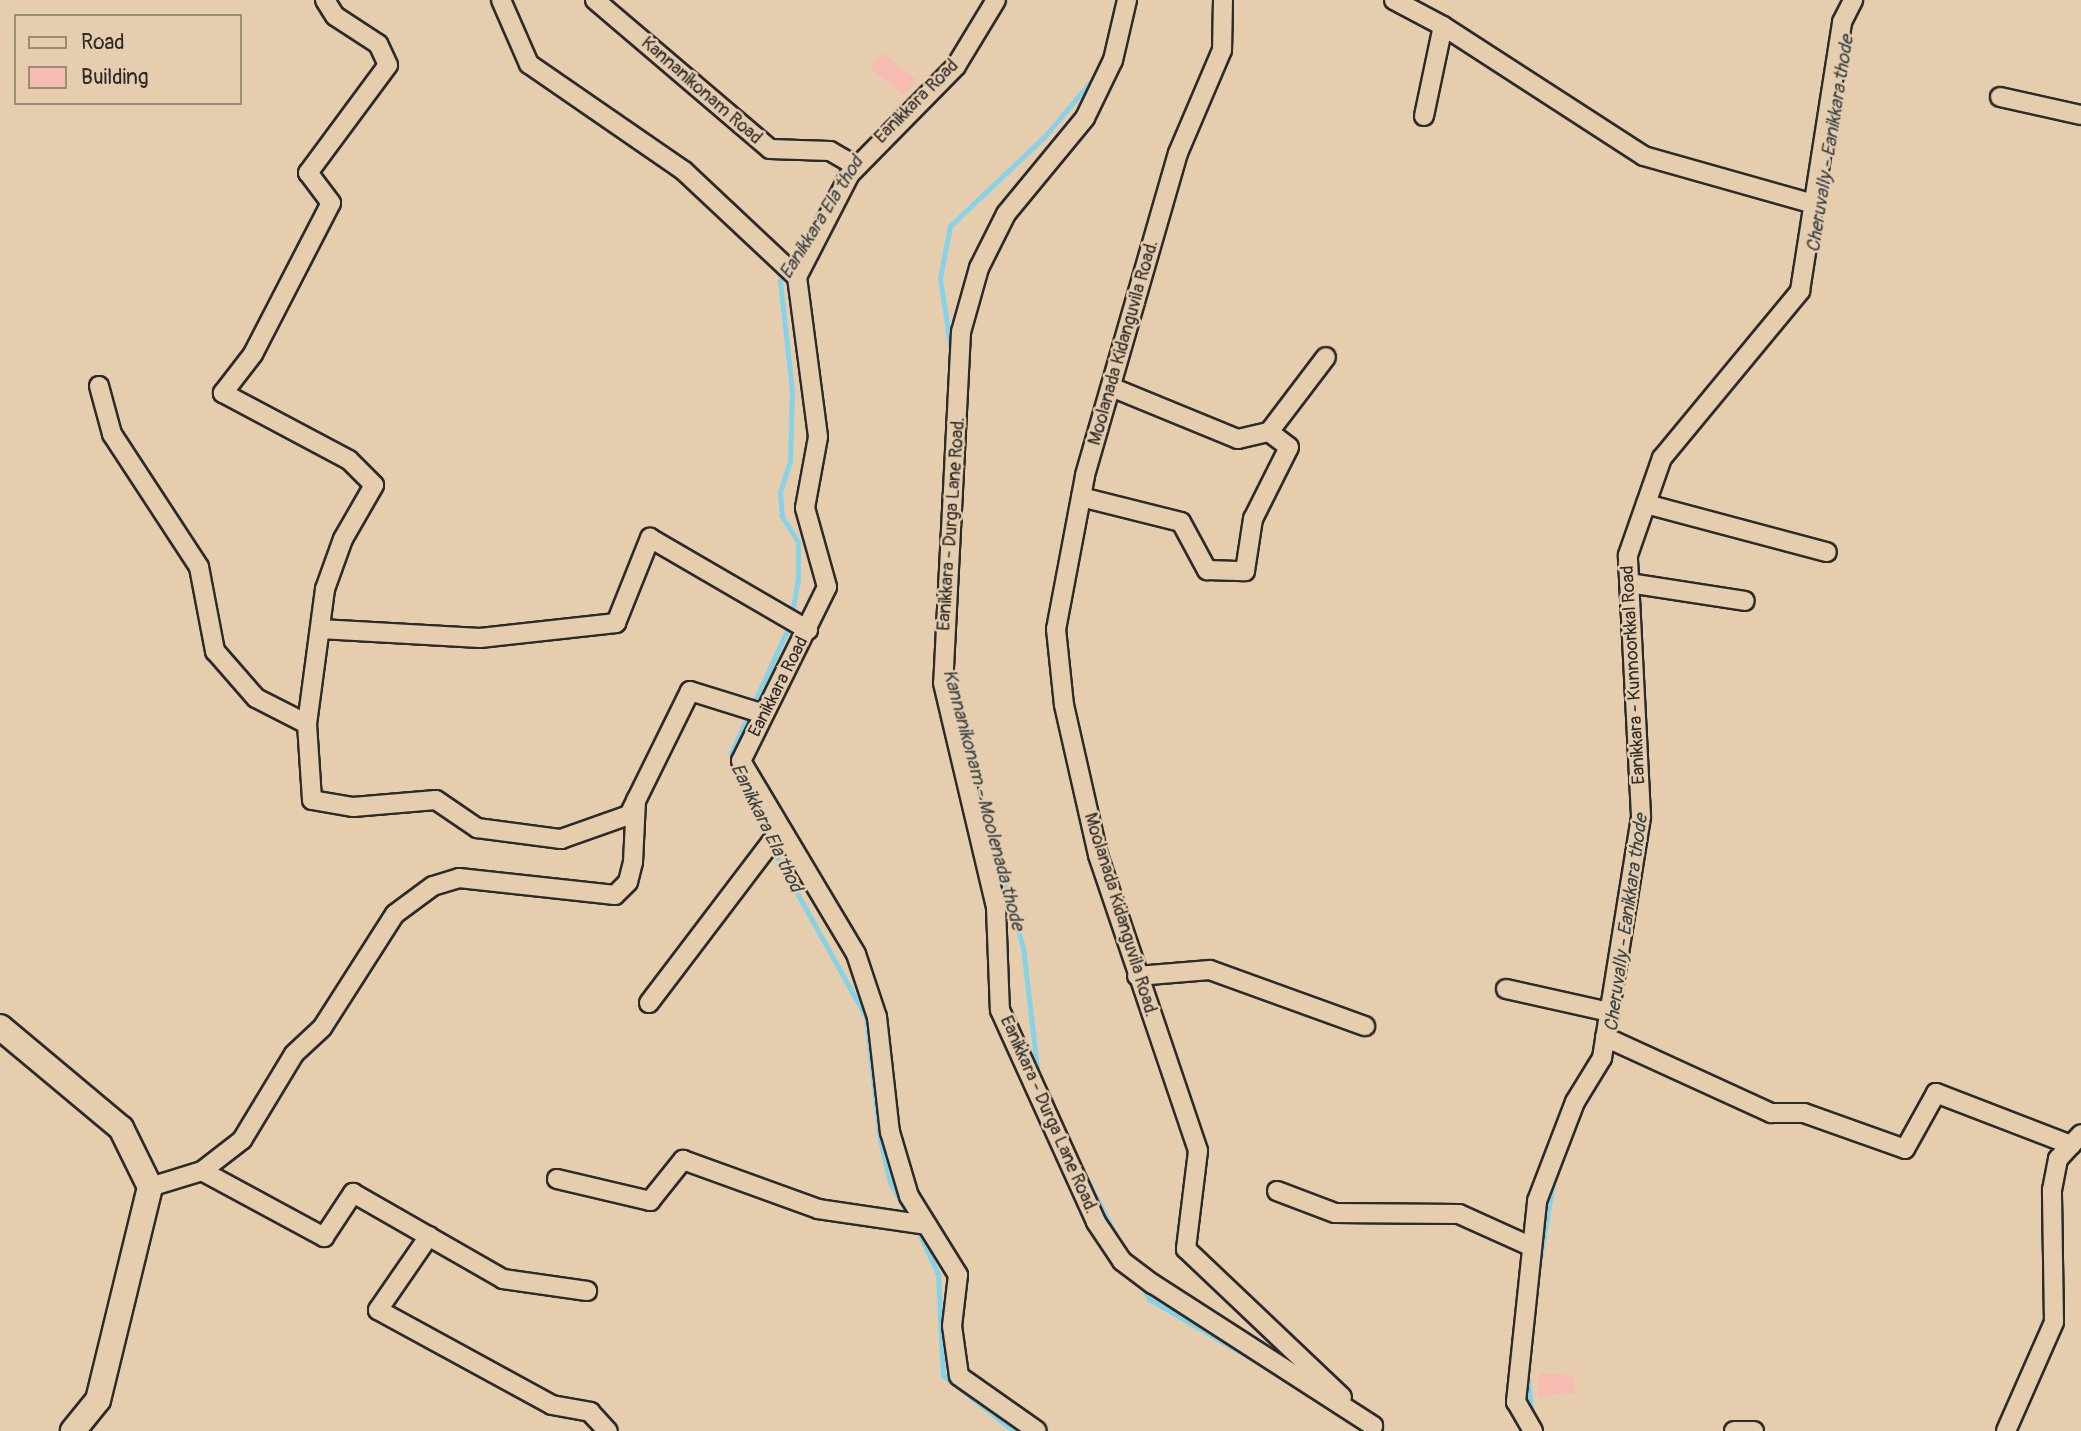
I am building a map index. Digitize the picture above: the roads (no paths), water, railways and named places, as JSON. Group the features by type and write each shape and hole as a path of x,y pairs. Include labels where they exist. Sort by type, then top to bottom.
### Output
{"street":[{"path":"326,0 335,16 378,44 388,65 308,173 331,203 253,354 223,393 349,460 374,485 343,539 325,589 307,724 312,800 353,807 436,800 477,828 561,839 629,816 690,691 754,709"},
{"path":"501,0 529,64 684,171 791,271"},
{"name":"Kannanikonam Road","path":"595,0 770,149 822,149 853,164"},
{"name":"Eanikkara Road","path":"996,0 957,66 853,164 791,271 818,437 805,508 827,587 808,630 754,709 741,761 856,954 877,1017 890,1132 909,1196 958,1275 952,1326 959,1376 1037,1431"},
{"name":"Eanikkara - Durga Lane Road.","path":"1127,0 1113,60 1085,118 1006,214 979,268 961,332 943,683 996,908 1000,1010 1096,1222 1122,1261 1153,1284 1375,1429"},
{"name":"Moolanada Kidanguvila Road.","path":"1223,0 1222,50 1178,153 1081,497 1056,629 1064,705 1098,855 1198,1151 1186,1248 1375,1429"},
{"path":"1394,0 1443,26 1644,156 1814,204"},
{"name":"Eanikkara - Kunnoorkkal Road","path":"1533,1431 1516,1402 1537,1201 1576,1102 1602,1058 1641,816 1628,555 1662,458 1800,291 1842,22 1853,0"},
{"path":"1424,117 1443,26"},
{"path":"2000,97 2081,115"},
{"path":"1111,387 1238,439 1269,432 1326,357"},
{"path":"99,386 112,434 199,567 215,651 256,698 307,724"},
{"path":"1081,497 1181,522 1207,570 1245,571 1253,519 1289,447 1269,432"},
{"path":"1646,504 1827,552"},
{"path":"320,629 480,638 616,623 650,538 808,630"},
{"path":"1629,583 1745,601"},
{"path":"150,1187 202,1171 242,1140 294,1054 322,1028 395,914 433,886 459,878 615,895 628,882 633,862 636,800"},
{"path":"649,1003 781,829"},
{"path":"1137,976 1210,971 1365,1026"},
{"path":"1506,989 1609,1012"},
{"path":"0,1027 121,1128 150,1187 98,1400 73,1431"},
{"path":"1605,1037 1771,1113 1804,1113 1905,1149 1936,1093 2076,1139 2058,1159 2052,1190 2054,1322 2006,1431"},
{"path":"557,1179 650,1201 683,1160 818,1209 926,1225"},
{"path":"202,1171 324,1237 353,1193 503,1279 587,1291"},
{"path":"1277,1191 1335,1213 1459,1214 1532,1247"},
{"path":"429,1236 378,1310 552,1405 590,1412 608,1431"},
{"path":"1734,1431 1754,1431"}],"waterway":[{"name":"Kannanikonam - Moolenada thode","path":"952,357 940,278 950,226 1045,136 1093,79 1108,50"},
{"name":"Eanikkara Ela thod","path":"882,129 902,109"},
{"name":"Cheruvally - Eanikkara thode","path":"1814,253 1820,218"},
{"name":"Eanikkara Ela thod","path":"767,839 731,753 790,624 798,579 798,542 782,516 780,492 790,461 792,391 780,281 814,226"},
{"name":"Kannanikonam - Moolenada thode","path":"940,594 944,506"},
{"name":"Cheruvally - Eanikkara thode","path":"1638,591 1646,749"},
{"name":"Kannanikonam - Moolenada thode","path":"967,747 1023,947 1038,1076"},
{"name":"Eanikkara Ela thod","path":"772,848 866,1017 880,1139 890,1182 910,1218"},
{"name":"Kannanikonam - Moolenada thode","path":"1082,1170 1119,1242"},
{"name":"Cheruvally - Eanikkara thode","path":"1539,1264 1554,1177"},
{"name":"Eanikkara Ela thod","path":"917,1229 938,1274 943,1375 1014,1431"},
{"name":"Kannanikonam - Moolenada thode","path":"1140,1282 1149,1299 1275,1372"},
{"name":"Cheruvally - Eanikkara thode","path":"1527,1375 1532,1414"}]}
